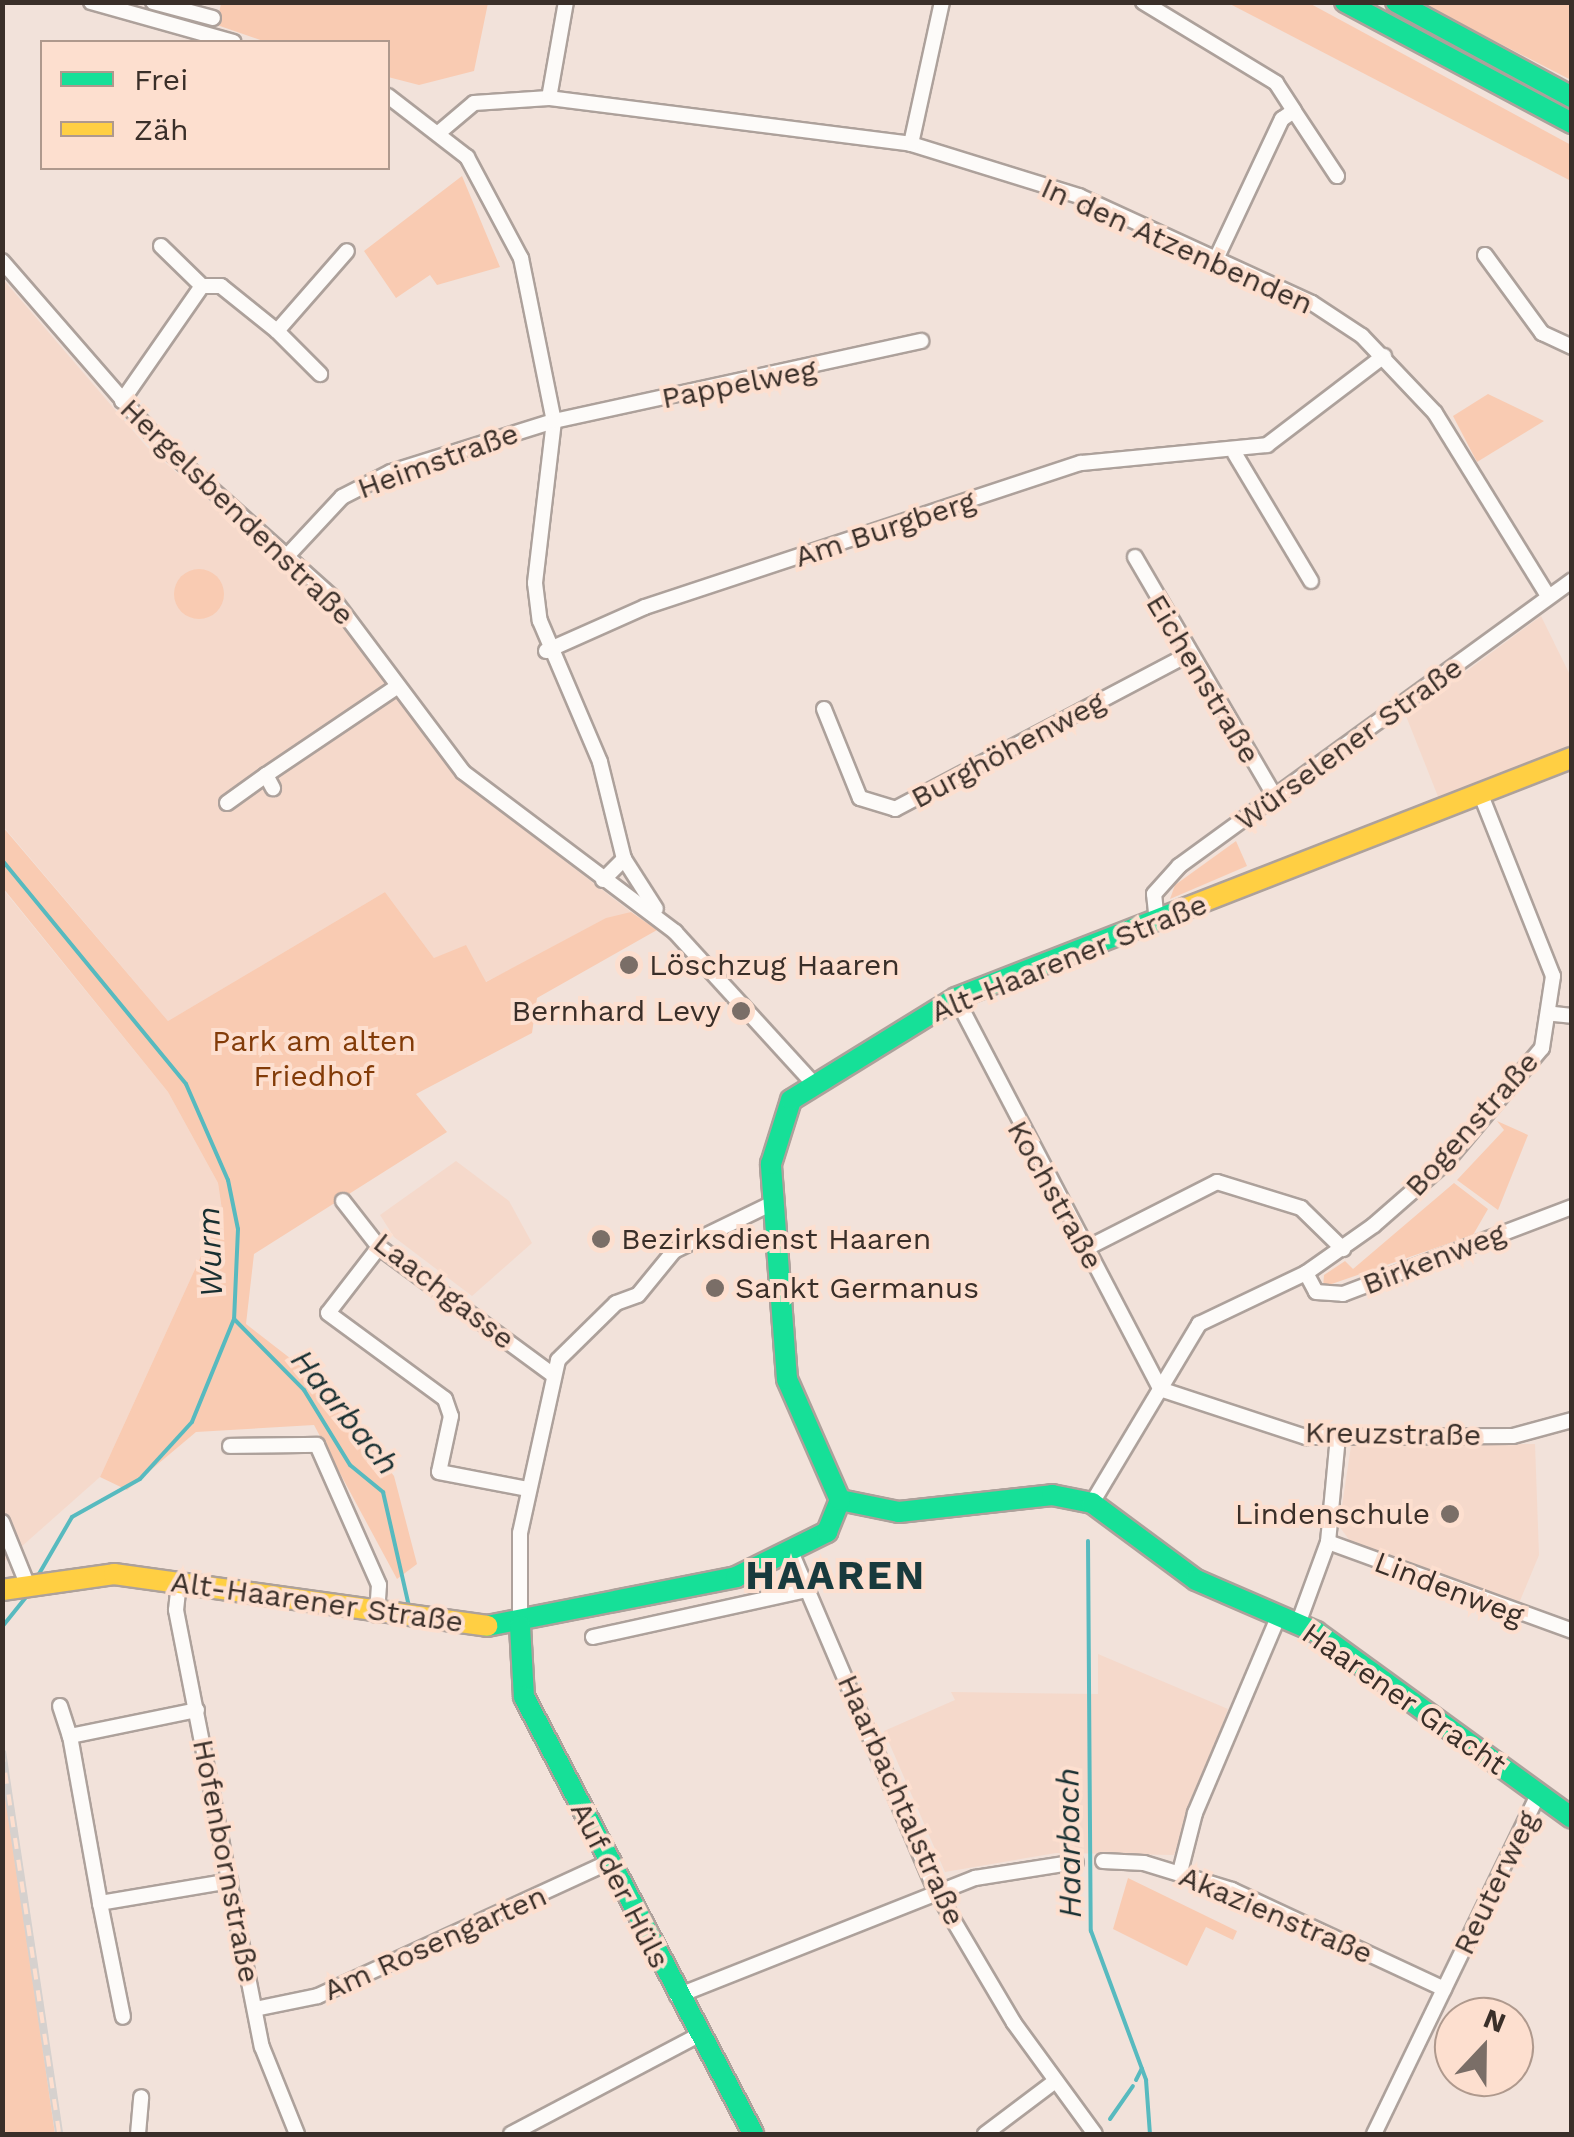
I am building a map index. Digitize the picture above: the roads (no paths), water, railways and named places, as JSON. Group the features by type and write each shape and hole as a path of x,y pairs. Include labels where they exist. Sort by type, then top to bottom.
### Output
{"main road":[{"path":"1345,2 1572,123"},
{"path":"1396,2 1572,97"},
{"name":"Alt-Haarener Straße","path":"2,1590 34,1580 76,1576 179,1582 377,1615 520,1626 706,1584 792,1554 827,1532 840,1500 791,1400 772,1204 778,1122 814,1084 956,998 1572,758"},
{"name":"Haarener Gracht","path":"840,1500 898,1512 1052,1495 1092,1504 1196,1580 1289,1620 1572,1818"},
{"name":"Auf der Hüls","path":"520,1626 524,1697 676,1996 754,2134"}],"street":[{"path":"91,2 226,40"},
{"path":"153,2 213,18"},
{"path":"549,98 566,2"},
{"path":"911,144 942,2"},
{"path":"1143,2 1276,84 1337,176"},
{"path":"390,97 442,130 468,156 521,258 554,421 536,582 546,651 600,762 624,859 665,922 814,1084"},
{"name":"In den Atzenbenden","path":"442,130 474,103 549,98 911,144 1079,196 1337,317 1384,356 1435,413 1548,596"},
{"path":"1216,260 1282,120 1294,111"},
{"path":"161,246 202,286 221,286 277,331 320,374"},
{"path":"277,331 347,251"},
{"path":"1485,255 1542,333 1572,347"},
{"name":"Hergelsbendenstraße","path":"2,262 122,401 331,596 463,772 603,880 665,922"},
{"path":"122,401 202,286"},
{"name":"Pappelweg","path":"554,421 921,341"},
{"name":"Am Burgberg","path":"546,651 645,607 1081,463 1235,454 1294,432 1384,356"},
{"name":"Heimstraße","path":"288,555 357,486 554,421"},
{"path":"1235,454 1312,581"},
{"name":"Eichenstraße","path":"1135,557 1187,655 1276,798"},
{"name":"Würselener Straße","path":"1158,922 1159,884 1572,580"},
{"name":"Burghöhenweg","path":"824,709 860,798 895,810 1187,655"},
{"path":"228,803 269,782 398,686"},
{"path":"1481,796 1547,956 1554,1014 1572,1016"},
{"path":"603,880 624,859"},
{"name":"Kochstraße","path":"956,998 1160,1388"},
{"name":"Bogenstraße","path":"1092,1504 1160,1388 1211,1313 1306,1273 1342,1249 1468,1138 1542,1048 1554,1014"},
{"path":"1084,1249 1217,1182 1301,1208 1342,1249"},
{"name":"Laachgasse","path":"344,1201 379,1246 552,1374"},
{"path":"520,1626 528,1490 552,1374 570,1346 638,1295 674,1251 772,1204"},
{"name":"Birkenweg","path":"1306,1273 1316,1292 1343,1294 1572,1208"},
{"path":"379,1246 328,1313 445,1399 451,1416 439,1472 528,1490"},
{"name":"Kreuzstraße","path":"1160,1388 1306,1437 1514,1436 1572,1420"},
{"path":"1180,1872 1195,1813 1328,1542 1338,1437"},
{"path":"230,1446 317,1445 379,1585 377,1615"},
{"path":"2,1522 34,1580"},
{"name":"Lindenweg","path":"1328,1542 1572,1631"},
{"name":"Haarbachtalstraße","path":"792,1554 936,1892 1054,2082 1096,2134"},
{"name":"Hofenbornstraße","path":"179,1582 176,1610 255,2008 297,2134"},
{"path":"706,1584 711,1606"},
{"path":"593,1638 674,1622 682,1612 807,1590"},
{"path":"675,1592 682,1612"},
{"path":"60,1706 70,1736 123,2018"},
{"path":"70,1736 197,1710"},
{"name":"Reuterweg","path":"1374,2134 1539,1794"},
{"name":"Akazienstraße","path":"1102,1861 1180,1872 1444,1989"},
{"name":"Am Rosengarten","path":"255,2008 318,1996 610,1862"},
{"path":"676,1996 936,1892 1076,1862"},
{"path":"100,1904 230,1880"},
{"path":"511,2134 535,2129 698,2035"},
{"path":"985,2134 1054,2082"},
{"path":"138,2134 141,2097"}],"waterway":[{"name":"Wurm","path":"2,860 186,1084 228,1180 238,1229 234,1319 192,1422 140,1479 72,1517 36,1579"},
{"name":"Haarbach","path":"234,1319 304,1390 350,1465 383,1492 409,1606"},
{"name":"Haarbach","path":"1088,1541 1091,1931 1146,2080 1150,2134"},
{"name":"Haarbach","path":"771,1587 777,1585"},
{"path":"2,1627 30,1592"},
{"path":"1136,2080 1142,2068"},
{"path":"1110,2119 1133,2086"}],"railway":[{"path":"2,1751 59,2134"}],"place":[{"name":"Löschzug Haaren","path":"629,965"},
{"name":"Bernhard Levy","path":"741,1011"},
{"name":"Bezirksdienst Haaren","path":"601,1239"},
{"name":"Sankt Germanus","path":"715,1288"},
{"name":"Lindenschule","path":"1450,1514"}],"district":[{"name":"HAAREN","path":"836,1576"}],"park label":[{"name":"Park am alten Friedhof","path":"314,1058"}]}
